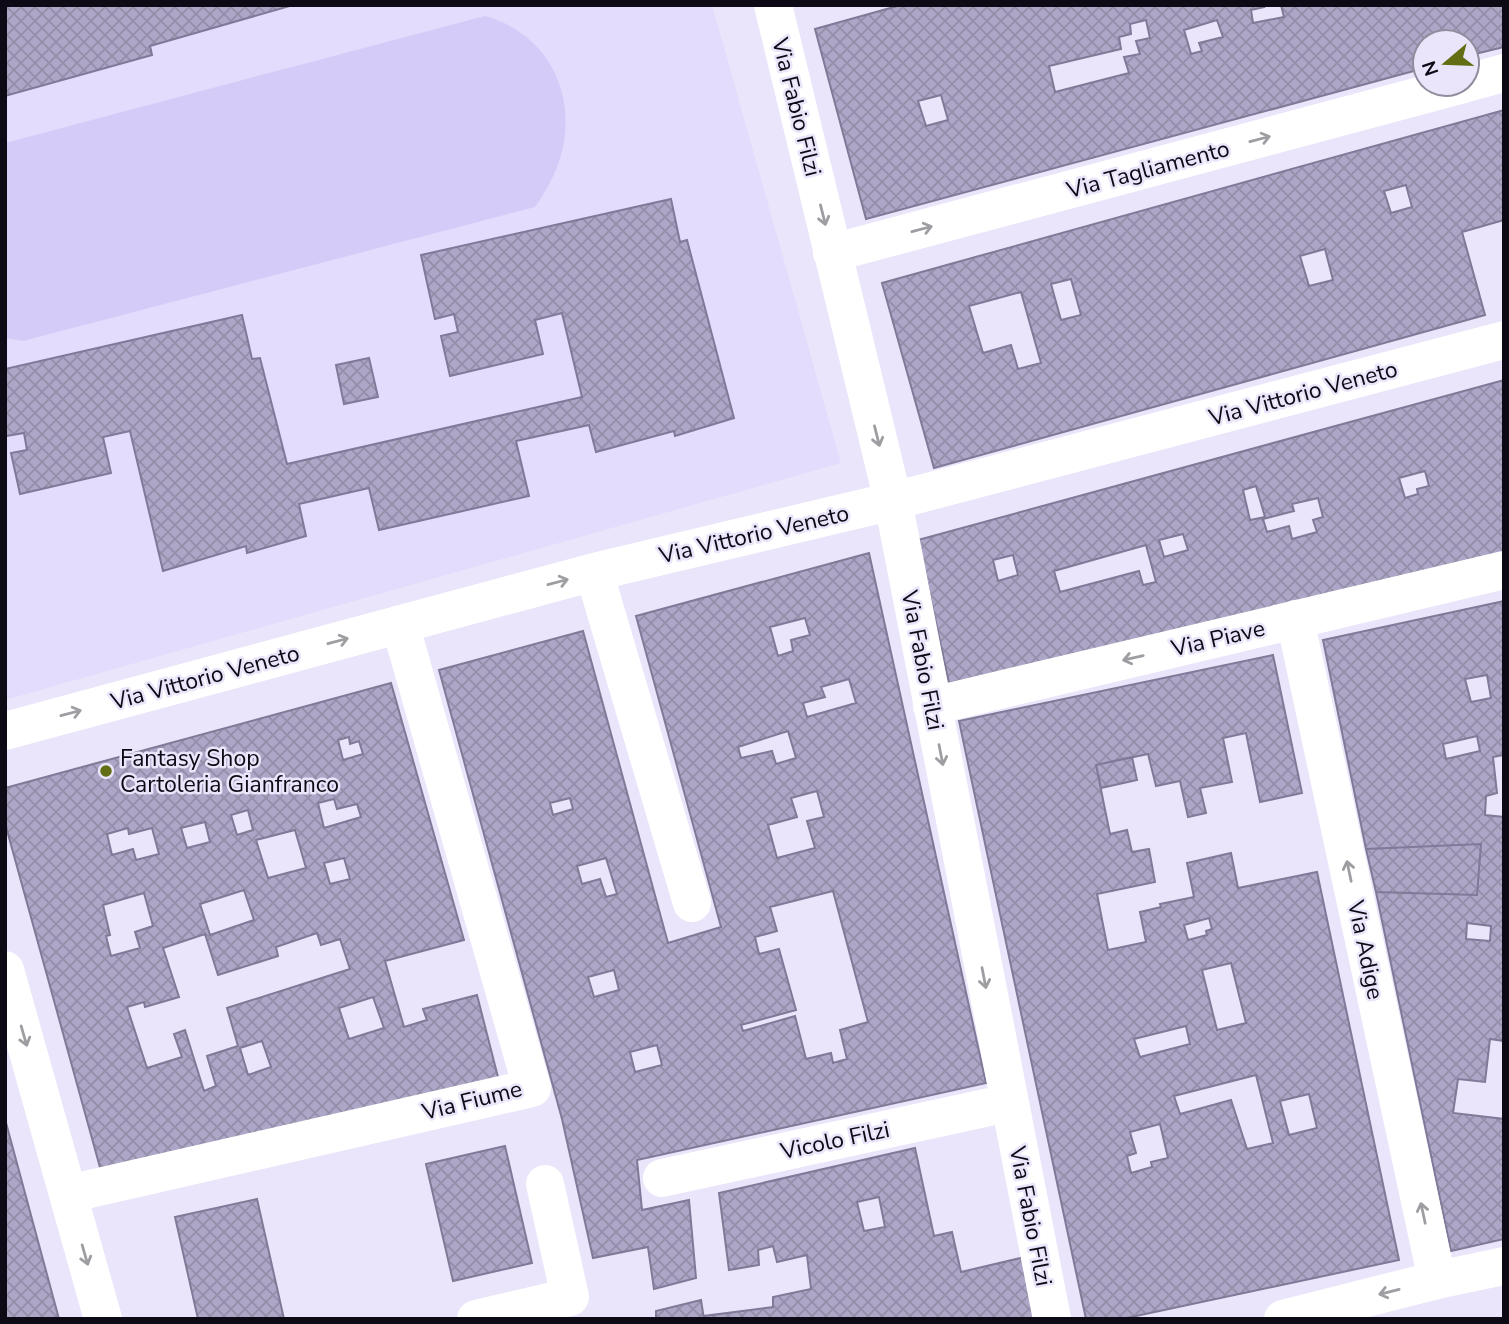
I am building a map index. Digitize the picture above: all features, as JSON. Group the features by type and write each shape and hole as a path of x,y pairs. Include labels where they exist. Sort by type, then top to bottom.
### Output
{"street":[{"name":"Via Fabio Filzi","path":"773,5 893,501 1052,1319"},
{"name":"Via Tagliamento","path":"1481,80 1504,73"},
{"name":"Via Tagliamento","path":"832,253 1413,98"},
{"name":"Via Vittorio Veneto","path":"5,731 594,572 893,501 1504,340"},
{"name":"Via Piave","path":"932,706 1504,570"},
{"path":"594,572 692,903"},
{"name":"Via Adige","path":"1295,619 1437,1280"},
{"name":"Via Fiume","path":"68,1195 532,1088 400,624"},
{"path":"5,971 103,1319"},
{"name":"Vicolo Filzi","path":"662,1178 1008,1103"},
{"path":"475,1319 570,1297 545,1184"},
{"path":"1283,1319 1504,1266"}],"shaded area":[{"path":"5,5 712,5 841,463 5,700"},
{"path":"485,16 507,24 541,51 561,88 565,132 561,155 550,182 535,207 23,341 5,338 5,143"}],"building":[{"path":"5,5 293,5 150,46 152,55 5,96"},
{"path":"901,5 1263,5 1264,7 1251,10 1253,23 1284,17 1281,5 1504,5 1504,47 1481,53 1481,28 1411,28 1411,72 866,219 815,29","holes":["1146,20 1150,38 1136,41 1140,54 1124,57 1129,73 1055,92 1049,66 1121,49 1119,37 1131,34 1130,24","1217,20 1223,37 1199,43 1202,51 1191,54 1184,30","941,95 948,120 926,126 918,101"]},
{"path":"1504,110 1504,220 1462,232 1485,315 934,468 882,283","holes":["1406,185 1412,207 1391,213 1384,191","1325,249 1333,280 1309,286 1300,256","1071,279 1081,315 1061,320 1051,284","1021,292 1041,363 1018,369 1011,345 983,353 969,306"]},
{"path":"671,199 680,242 687,240 734,418 675,436 674,431 596,452 589,425 516,441 529,496 379,530 369,488 299,504 306,536 247,553 246,546 163,571 130,431 103,437 111,473 20,494 11,453 27,450 24,433 6,436 5,369 242,315 252,359 260,358 287,464 582,397 562,313 535,320 543,354 450,376 441,336 458,332 454,314 435,319 421,255"},
{"path":"369,358 378,397 344,404 336,365"},
{"path":"1504,380 1504,560 949,683 918,540","holes":["1425,471 1429,486 1417,489 1418,494 1405,498 1399,478","1256,486 1265,517 1250,520 1243,490","1318,498 1323,517 1313,520 1317,532 1292,539 1289,526 1267,532 1263,519 1294,511 1292,504","1183,534 1188,550 1164,557 1159,540","1146,545 1156,582 1143,585 1139,571 1060,592 1054,571","1013,555 1018,575 998,581 993,560"]},
{"path":"869,553 986,1083 637,1160 642,1210 689,1200 696,1278 654,1289 648,1247 593,1258 562,1119 439,670 583,631 668,943 721,927 636,616","holes":["805,618 810,635 791,640 793,651 778,656 770,627","849,679 856,703 807,717 803,703 825,697 821,687","788,731 796,758 776,764 772,751 741,758 738,747","817,791 824,817 807,821 815,848 777,858 768,825 797,817 791,798","570,798 573,809 553,815 550,803","606,858 617,894 606,897 600,879 582,884 577,866","833,891 868,1022 840,1030 847,1059 833,1063 831,1053 806,1059 795,1016 743,1031 741,1025 796,1010 779,949 759,954 755,937 777,931 770,907","614,970 619,990 594,997 588,977","657,1045 662,1065 635,1072 630,1052"]},
{"path":"1504,601 1504,755 1493,757 1497,793 1486,796 1485,815 1504,817 1504,1041 1490,1039 1485,1082 1458,1079 1453,1113 1504,1119 1504,1239 1451,1251 1376,892 1477,895 1481,844 1366,849 1323,640","holes":["1487,675 1491,698 1471,702 1465,679","1477,736 1480,751 1446,759 1443,744","1467,923 1491,926 1490,941 1466,939"]},
{"path":"1273,655 1302,793 1260,802 1246,733 1223,738 1232,782 1200,788 1206,813 1188,817 1180,781 1156,786 1148,754 1096,765 1110,834 1127,830 1132,852 1149,849 1155,882 1097,894 1108,950 1146,942 1140,912 1161,907 1160,904 1194,897 1187,863 1231,853 1238,888 1317,872 1399,1260 1122,1319 1086,1319 959,721","holes":["1209,918 1212,929 1206,931 1207,935 1188,940 1184,925","1231,963 1246,1023 1217,1030 1202,970","1186,1026 1190,1044 1140,1057 1134,1039","1256,1075 1273,1143 1247,1149 1231,1100 1180,1114 1174,1096","1309,1094 1317,1128 1289,1135 1280,1101","1160,1124 1168,1158 1151,1162 1152,1167 1131,1173 1127,1156 1136,1153 1130,1132"]},
{"path":"391,683 464,940 385,961 404,1027 427,1020 423,1009 477,995 499,1081 101,1171 5,823 5,788","holes":["349,737 350,744 359,741 363,754 343,760 338,740","334,799 337,809 357,804 361,817 324,828 318,803","248,810 253,830 237,835 231,815","205,822 210,842 187,848 181,828","128,828 129,834 152,828 159,854 136,860 133,849 112,855 107,834","295,830 306,868 268,878 256,840","344,858 350,879 330,884 324,863","244,890 254,920 210,935 200,904","144,893 153,926 135,932 140,948 111,956 106,936 110,935 103,905","317,933 321,945 340,939 350,969 227,1008 238,1046 207,1056 216,1086 204,1091 185,1030 174,1034 182,1057 147,1068 127,1007 144,1002 145,1007 179,997 163,948 205,934 218,975 278,956 276,947","373,997 384,1028 349,1039 339,1008","262,1041 271,1067 248,1075 240,1048"]},
{"path":"1132,757 1137,780 1101,788 1096,765"},
{"path":"1481,844 1477,895 1376,892 1366,849"},
{"path":"5,1119 59,1319 5,1319"},
{"path":"505,1146 532,1263 453,1281 426,1164"},
{"path":"915,1148 934,1236 952,1232 961,1272 1025,1257 1039,1319 704,1319 704,1316 773,1307 773,1297 811,1289 807,1255 777,1262 773,1246 758,1250 759,1265 729,1270 719,1193","holes":["879,1197 885,1227 864,1231 857,1202"]},
{"path":"257,1199 284,1319 198,1319 175,1217"},
{"path":"701,1300 704,1319 656,1319 656,1311"}],"place":[{"name":"Fantasy Shop Cartoleria Gianfranco","path":"106,771"}]}
